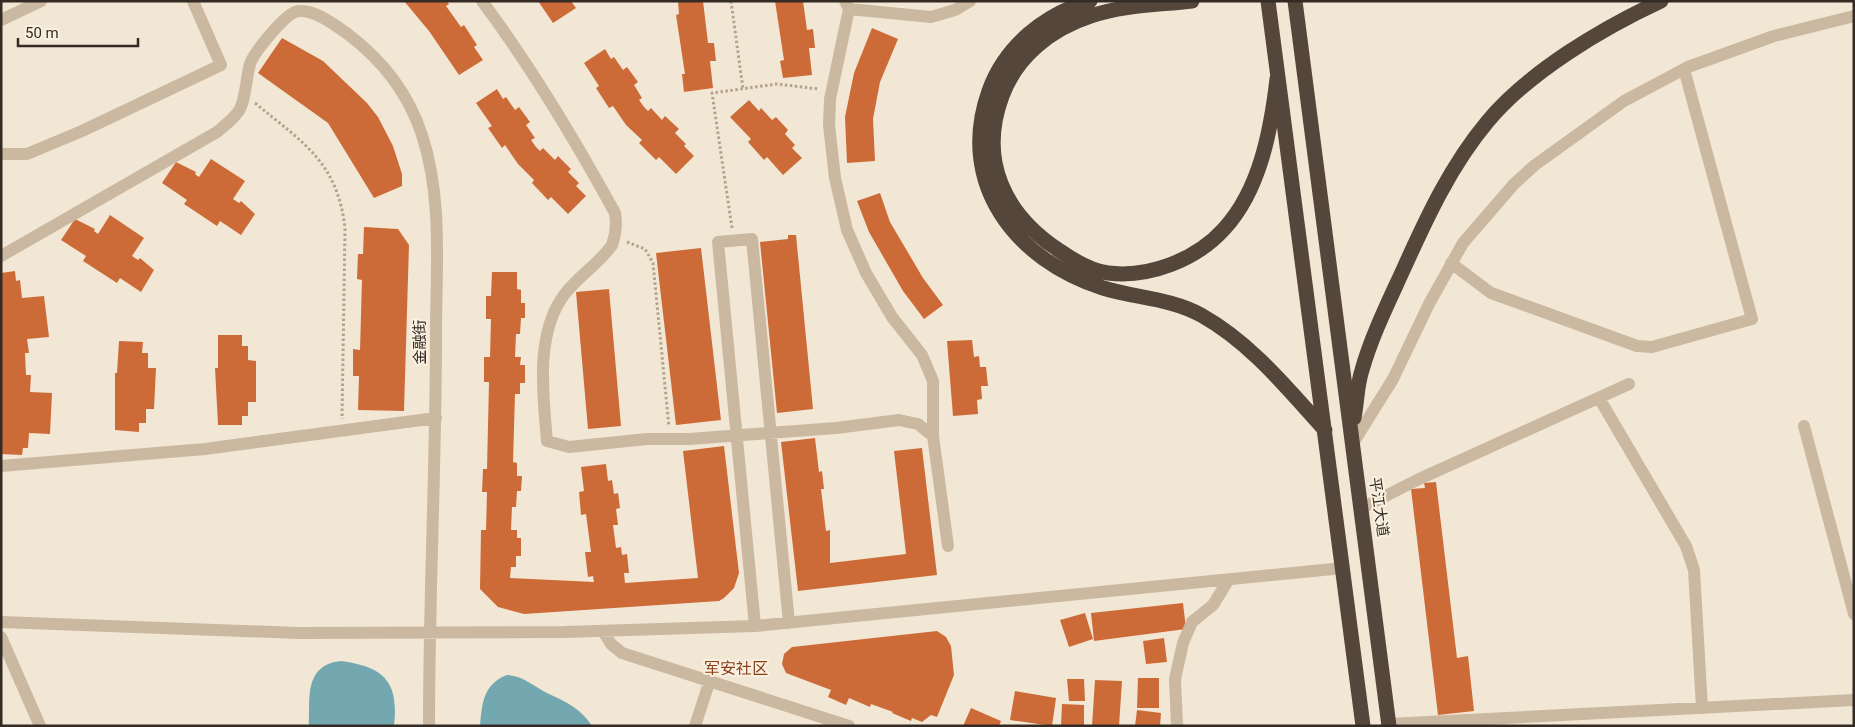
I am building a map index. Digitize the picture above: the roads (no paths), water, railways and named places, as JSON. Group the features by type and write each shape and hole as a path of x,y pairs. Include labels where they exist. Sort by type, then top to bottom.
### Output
{"highway":[{"path":"1090,1 1068,10 1033,31 1017,44 991,85 981,118 980,155 982,173 995,206 1002,218 1022,240 1057,266 1103,288 1182,306 1215,324 1248,348 1269,368 1325,430"},
{"path":"1192,1 1109,11 1074,23 1057,32 1027,54 1011,78 999,104 994,137 996,170 1007,199 1022,220 1047,243 1064,254 1106,273 1125,273 1161,268 1193,255 1215,238 1239,208 1261,159 1272,122 1277,79"},
{"path":"1268,1 1362,726"},
{"name":"平江大道","path":"1295,1 1389,725"},
{"path":"1352,439 1362,370 1397,284 1431,209 1476,136 1489,120 1511,99 1555,62 1603,31 1661,1"}],"street":[{"path":"1,20 41,1"},
{"path":"1,154 27,154 82,131 221,65 193,1"},
{"path":"482,1 504,31 585,158 615,213 617,228 614,240 606,254 562,297 548,334 542,383 547,441 570,447 647,439 670,440 737,436 899,420 918,424 933,436"},
{"path":"948,546 933,436 934,381 927,364 877,294 847,230 836,187 831,152 830,125 832,90 847,5 931,17 955,10 970,1"},
{"name":"金融街","path":"1,256 217,132 240,109 251,61 259,48 295,12 307,11 345,32 378,61 404,96 422,135 432,178 437,224 436,418 429,634 429,726"},
{"path":"1352,439 1393,379 1425,311 1463,243 1479,223 1535,165 1624,101 1684,69 1767,38 1854,16"},
{"path":"1451,263 1491,294 1637,346 1652,347 1752,320 1684,69"},
{"path":"755,626 718,242 752,239 789,623"},
{"path":"1362,508 1416,480 1629,384"},
{"path":"1599,398 1686,546 1694,570 1702,708"},
{"path":"1,466 206,449 436,418"},
{"path":"1804,426 1854,614"},
{"path":"1,622 298,633 429,634 755,626 1343,568"},
{"path":"1177,726 1175,679 1183,643 1192,622 1213,605 1228,580"},
{"path":"603,631 611,644 622,653 849,726"},
{"path":"1,637 40,726"},
{"path":"695,726 710,680"},
{"path":"1389,725 1854,700"}],"water":[{"path":"341,661 368,667 386,679 391,687 394,698 394,726 309,726 310,694 315,676 329,664"},
{"path":"507,675 524,680 568,703 583,715 592,726 480,726 483,703 488,689 499,679"}],"district":[{"name":"军安社区","path":"736,668"}]}
